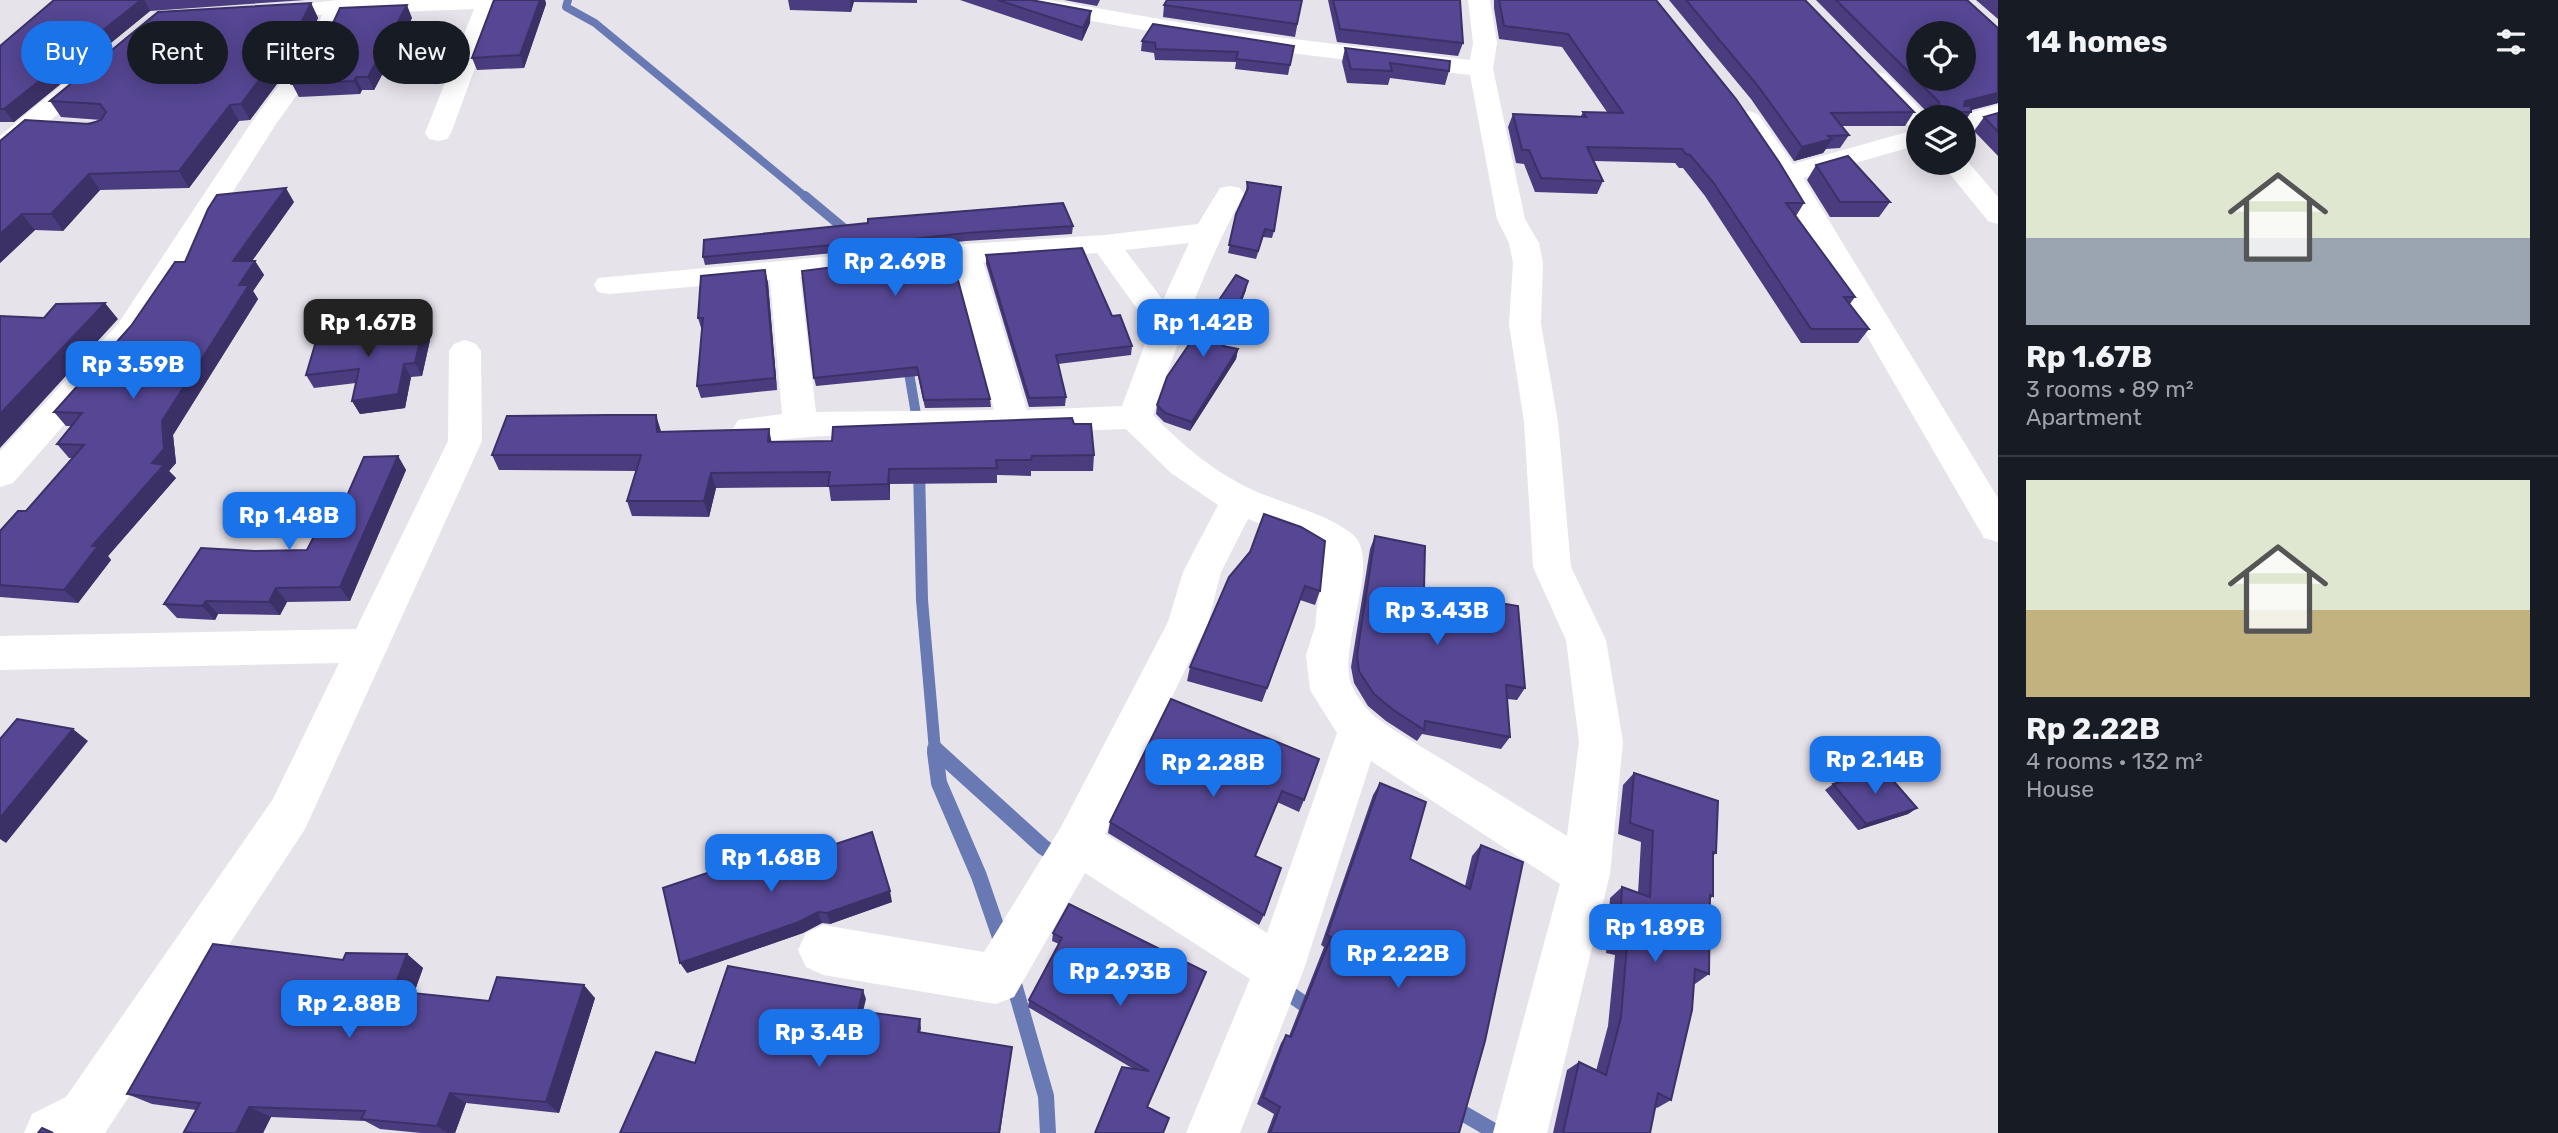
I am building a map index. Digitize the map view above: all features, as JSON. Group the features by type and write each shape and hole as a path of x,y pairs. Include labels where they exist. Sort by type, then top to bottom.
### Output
{"street":[{"path":"1010,0 1242,40 1481,69"},
{"path":"1479,0 1485,43 1481,69 1509,211 1524,243 1528,262 1525,324 1541,422 1552,567 1586,640 1601,742 1586,874 1524,1119"},
{"path":"284,11 498,1 438,133"},
{"path":"0,474 128,331 264,124 319,47 337,7"},
{"path":"1864,65 1906,109"},
{"path":"0,150 78,84"},
{"path":"1731,96 1787,174 1997,528"},
{"path":"1976,119 1998,113"},
{"path":"28,125 65,127"},
{"path":"1787,174 1906,140"},
{"path":"1965,175 1998,215"},
{"path":"1135,417 1167,327 1208,232 1230,194"},
{"path":"898,259 1105,244 1208,232"},
{"path":"1105,244 1167,327"},
{"path":"966,253 1014,422"},
{"path":"609,285 855,262"},
{"path":"784,268 800,424"},
{"path":"51,1133 85,1116 289,814 465,441 465,351"},
{"path":"750,429 800,424 1014,422 1135,417 1161,445 1199,478 1239,499 1325,535 1342,548 1343,564 1335,627 1327,655 1331,690 1359,730 1586,874"},
{"path":"824,950 1008,958 1071,852 1188,623 1202,572 1239,499"},
{"path":"0,653 368,646"},
{"path":"1213,1133 1271,988 1359,730"},
{"path":"1071,852 1271,988"}],"building":[{"path":"54,0 141,0 113,22 29,21"},
{"path":"494,0 540,0 520,55 472,58"},
{"path":"998,0 1031,0 1091,11 1083,28"},
{"path":"1167,0 1302,0 1297,24 1164,5"},
{"path":"1333,0 1460,0 1463,43 1340,29"},
{"path":"1499,0 1656,0 1736,99 1779,162 1804,203 1786,203 1855,297 1844,297 1869,329 1811,329 1713,182 1682,149 1587,147 1603,181 1541,178 1529,150 1522,150 1513,114 1586,117 1583,112 1623,113 1568,34 1504,26"},
{"path":"1686,0 1805,0 1907,105 1906,112 1831,113 1849,135 1828,136 1832,139 1802,147 1758,86"},
{"path":"1836,0 1967,0 1998,28 1998,93 1965,101 1964,105 1939,105 1928,91 1976,91 1976,21 1906,21 1906,69"},
{"path":"311,3 302,21 242,21 242,84 256,84 241,104 230,105 179,171 89,174 51,214 22,214 0,234 0,141 25,120 90,124 101,120 106,112 100,104 50,101 71,84 113,84 113,49 127,38 127,84 228,84 228,21 147,21 158,12"},
{"path":"407,5 398,21 373,21 373,68 368,77 359,77 359,21 334,21 340,8"},
{"path":"1153,24 1294,46 1290,65 1236,59 1238,52 1156,49 1155,43 1142,41"},
{"path":"21,28 21,84 35,84 4,109 0,109 0,46"},
{"path":"1345,48 1450,61 1449,71 1390,63 1392,71 1351,69"},
{"path":"1998,113 1998,132 1984,117"},
{"path":"1848,156 1890,202 1840,202 1816,165"},
{"path":"1247,182 1281,187 1274,231 1265,229 1258,251 1229,245 1236,214 1248,188"},
{"path":"286,188 233,261 255,261 239,285 249,285 162,421 164,449 152,463 164,465 92,546 98,546 64,590 0,585 0,531 18,511 26,511 84,445 57,444 82,413 54,412 131,326 175,262 185,262 217,195"},
{"path":"1063,203 1073,226 966,233 886,242 880,249 884,258 897,262 952,258 990,399 924,400 917,367 814,378 802,271 865,263 871,256 866,246 854,243 703,257 704,240 868,223 868,219"},
{"path":"1082,248 1112,316 1120,315 1132,346 1056,355 1066,397 1029,398 986,255"},
{"path":"765,270 775,378 697,386 703,318 698,318 701,276"},
{"path":"1236,275 1248,281 1223,346 1238,349 1192,422 1165,413 1157,405 1167,377"},
{"path":"105,303 0,414 0,316 44,318 56,304"},
{"path":"423,327 415,363 404,364 398,394 352,401 359,369 306,375 317,338"},
{"path":"656,415 657,432 769,429 768,442 832,441 833,427 1072,418 1074,424 1091,424 1094,455 1032,456 1031,460 996,460 997,468 889,469 888,484 828,486 830,472 711,473 704,501 627,501 641,455 492,455 507,416"},
{"path":"398,456 340,587 276,588 269,602 206,601 202,606 164,604 201,548 307,550 330,505 343,505 364,457"},
{"path":"1264,514 1301,527 1325,541 1320,591 1305,586 1267,688 1190,667 1229,577 1250,552"},
{"path":"1375,536 1425,546 1424,590 1518,606 1525,688 1506,685 1510,737 1425,721 1424,730 1374,694 1359,671 1357,655"},
{"path":"1171,699 1319,759 1304,800 1282,791 1255,856 1281,868 1264,915 1110,822"},
{"path":"17,719 73,729 0,818 0,739"},
{"path":"1883,769 1917,808 1866,824 1833,784"},
{"path":"1634,773 1718,801 1716,853 1713,852 1713,896 1710,895 1709,974 1695,969 1692,1010 1671,1100 1658,1093 1650,1133 1563,1133 1579,1062 1606,1075 1621,1017 1627,945 1619,943 1622,887 1650,897 1653,831 1630,823"},
{"path":"1380,783 1426,802 1410,859 1470,889 1481,845 1523,862 1485,1041 1459,1133 1270,1133 1280,1107 1263,1097 1286,1035 1291,1037 1331,937 1327,935"},
{"path":"872,832 890,891 827,913 818,912 799,922 680,963 663,888 787,846 790,859"},
{"path":"1069,904 1206,972 1147,1107 1169,1118 1163,1133 1095,1133 1122,1067 1149,1071 1029,1000 1062,938 1053,933"},
{"path":"213,944 343,960 346,953 407,954 393,991 489,1001 497,977 584,985 546,1102 450,1093 437,1126 361,1119 365,1111 249,1107 236,1133 184,1132 200,1103 127,1094"},
{"path":"728,966 863,990 858,1011 920,1019 918,1032 1012,1047 999,1133 620,1133 656,1052 695,1063"},
{"path":"42,1128 53,1133 38,1133"}],"waterway":[{"path":"568,0 566,7 595,23 807,198"},
{"path":"805,196 853,236"},
{"path":"907,361 918,426"},
{"path":"919,468 922,600 935,751"},
{"path":"935,749 1043,847 1059,857"},
{"path":"935,752 939,783 979,876 1002,943"},
{"path":"1012,977 1046,1096 1048,1133"},
{"path":"1280,987 1314,1011"},
{"path":"1452,1107 1497,1133"}]}
